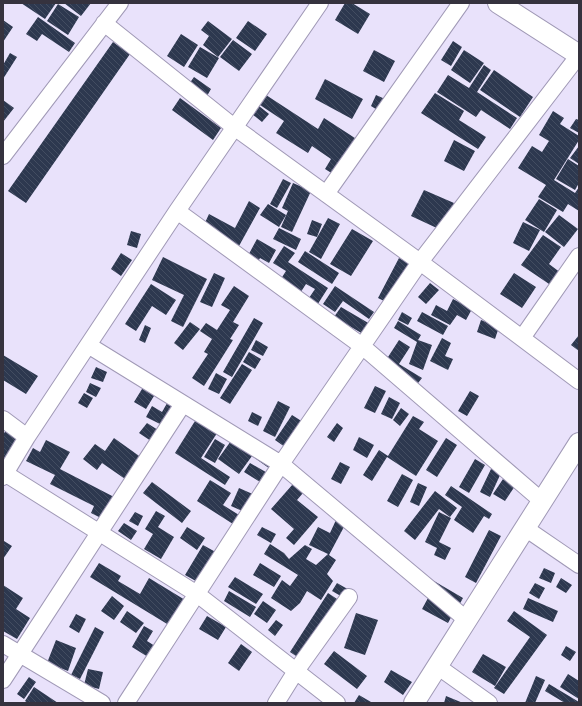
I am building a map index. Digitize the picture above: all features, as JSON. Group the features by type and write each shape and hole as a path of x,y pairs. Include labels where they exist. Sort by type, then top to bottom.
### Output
{"street":[{"path":"3,156 120,3"},
{"path":"320,3 177,211 88,345 4,476 99,532 197,594 337,703"},
{"path":"326,194 461,3"},
{"path":"126,703 281,464 420,262 579,55 498,3"},
{"path":"104,23 234,127 420,262 579,381"},
{"path":"177,211 362,346 542,501"},
{"path":"522,338 579,256"},
{"path":"88,345 281,464 467,620"},
{"path":"3,680 183,404"},
{"path":"3,419 28,437"},
{"path":"414,703 579,443"},
{"path":"525,528 579,565"},
{"path":"276,703 296,671 349,597"},
{"path":"3,644 102,703"},
{"path":"437,666 489,703"}],"building":[{"path":"21,3 56,3 45,19"},
{"path":"64,3 91,3 81,16"},
{"path":"345,3 352,3 370,14 358,34 335,20"},
{"path":"58,4 79,17 68,35 47,21"},
{"path":"38,17 75,43 69,52 42,34 37,41 26,34"},
{"path":"3,20 13,27 3,42"},
{"path":"208,21 232,39 218,57 203,45 209,36 201,30"},
{"path":"248,21 267,34 255,51 236,38"},
{"path":"181,34 198,45 184,67 167,56"},
{"path":"233,40 252,54 239,71 220,57"},
{"path":"453,41 462,47 451,66 441,60"},
{"path":"113,42 130,54 26,203 8,191"},
{"path":"200,47 219,58 207,78 188,67"},
{"path":"374,50 395,61 384,82 363,71"},
{"path":"464,50 484,63 470,83 451,70"},
{"path":"10,53 17,57 3,79 3,65"},
{"path":"484,65 491,70 477,92 517,118 510,129 481,110 476,117 437,92 448,75 469,88"},
{"path":"494,70 533,97 520,117 480,90"},
{"path":"194,77 211,89 207,96 189,84"},
{"path":"325,79 363,99 352,119 315,99"},
{"path":"435,93 464,111 459,120 486,137 478,149 421,113"},
{"path":"266,95 318,129 324,118 358,140 333,174 325,169 331,159 312,146 308,153 276,133 284,121 260,105"},
{"path":"376,95 385,99 379,111 371,106"},
{"path":"180,98 221,128 213,140 172,110"},
{"path":"3,100 14,108 3,122"},
{"path":"259,106 269,114 262,122 252,114"},
{"path":"553,111 564,118 560,124 579,136 579,140 554,180 575,193 579,187 579,211 568,204 563,212 538,197 546,185 518,168 532,146 542,152 549,141 539,135"},
{"path":"576,119 579,120 579,133 570,128"},
{"path":"454,140 475,151 464,171 444,161"},
{"path":"579,146 579,164 570,158"},
{"path":"568,159 579,166 579,183 575,190 556,179"},
{"path":"283,179 291,183 277,208 270,204"},
{"path":"293,183 311,191 292,232 281,227 288,211 282,208"},
{"path":"424,190 454,203 441,230 411,216"},
{"path":"539,199 557,210 544,232 525,220"},
{"path":"249,201 260,208 239,246 203,227 209,214 235,228"},
{"path":"268,204 286,215 279,227 260,215"},
{"path":"559,215 578,229 564,247 545,232"},
{"path":"328,218 340,224 321,259 309,252"},
{"path":"312,220 322,224 317,237 307,234"},
{"path":"523,222 540,230 529,251 513,243"},
{"path":"279,228 301,239 296,250 273,239"},
{"path":"352,229 373,241 351,276 330,264"},
{"path":"131,231 141,234 137,248 127,245"},
{"path":"543,235 561,247 549,264 561,273 552,286 521,265"},
{"path":"257,239 276,250 269,263 260,258 254,269 244,263"},
{"path":"284,246 295,253 288,262 328,288 314,310 305,304 315,289 306,284 295,301 275,288 286,271 273,263"},
{"path":"305,251 339,273 332,284 298,262"},
{"path":"121,253 132,260 121,276 111,269"},
{"path":"163,257 207,279 183,327 171,321 184,295 152,280"},
{"path":"399,258 410,264 390,304 378,298"},
{"path":"214,273 225,278 212,307 200,302"},
{"path":"514,273 536,287 522,308 500,294"},
{"path":"430,283 439,290 426,304 418,297"},
{"path":"151,284 176,300 166,315 152,306 136,331 125,324"},
{"path":"234,286 249,296 233,322 239,325 230,339 233,340 204,386 192,378 208,354 204,352 212,339 200,331 206,323 217,330 230,310 221,305"},
{"path":"335,286 374,312 369,319 343,301 335,312 323,304"},
{"path":"453,299 472,309 466,320 457,315 450,325 431,315 436,305 447,311"},
{"path":"341,307 370,324 363,334 334,317"},
{"path":"402,312 412,318 408,325 398,320"},
{"path":"422,312 448,326 443,335 417,321"},
{"path":"254,318 263,323 232,377 223,372"},
{"path":"481,320 499,327 495,339 477,332"},
{"path":"398,321 421,335 418,340 432,345 423,370 409,364 417,342 394,328"},
{"path":"190,322 200,329 183,350 174,343"},
{"path":"145,325 151,328 145,343 139,340"},
{"path":"579,335 579,351 571,345"},
{"path":"442,338 451,343 445,356 453,359 448,370 430,361"},
{"path":"256,340 268,347 263,356 251,350"},
{"path":"399,340 410,347 399,364 422,378 415,387 373,348 388,357"},
{"path":"249,352 261,359 255,369 243,362"},
{"path":"3,355 38,376 26,394 3,380"},
{"path":"242,364 252,370 230,404 220,398"},
{"path":"96,367 107,372 103,382 91,378"},
{"path":"216,373 227,379 219,394 208,389"},
{"path":"150,376 162,383 146,409 134,402"},
{"path":"90,383 101,388 96,397 86,392"},
{"path":"375,386 386,391 375,413 364,408"},
{"path":"470,391 479,396 467,416 458,411"},
{"path":"84,393 93,398 87,408 78,403"},
{"path":"389,397 400,403 392,419 381,414"},
{"path":"170,398 179,403 166,427 146,417 152,406 162,412"},
{"path":"278,401 290,407 275,437 263,431"},
{"path":"401,408 409,414 400,426 393,420"},
{"path":"252,412 262,417 258,426 248,421"},
{"path":"200,413 221,427 201,458 230,477 225,485 175,453"},
{"path":"292,415 303,422 285,447 275,440"},
{"path":"413,416 424,422 419,429 438,441 416,476 387,457 372,481 363,475 379,450 388,456"},
{"path":"147,423 158,430 151,441 139,433"},
{"path":"337,423 343,428 334,442 327,437"},
{"path":"6,430 18,438 3,462 3,435"},
{"path":"238,431 279,462 273,471 252,456 239,474 218,459"},
{"path":"359,437 374,445 367,458 353,450"},
{"path":"114,438 142,458 128,481 102,463 97,470 83,459 95,444 105,451"},
{"path":"446,438 457,445 437,477 426,470"},
{"path":"215,439 225,445 215,463 204,457"},
{"path":"46,440 70,452 60,469 116,498 105,520 91,513 94,506 50,484 55,475 26,461 33,448 40,452"},
{"path":"475,459 485,465 469,493 459,487"},
{"path":"340,462 350,467 341,484 331,479"},
{"path":"250,463 271,475 265,485 244,472"},
{"path":"491,469 501,473 490,497 480,492"},
{"path":"402,474 413,480 398,507 387,501"},
{"path":"503,479 515,486 505,501 493,494"},
{"path":"210,480 231,493 223,505 239,515 233,524 197,501"},
{"path":"152,482 191,511 182,523 143,493"},
{"path":"418,483 427,487 419,506 410,502"},
{"path":"293,484 303,493 297,500 318,517 294,545 286,538 294,529 271,509"},
{"path":"451,486 492,514 489,519 484,516 473,533 454,520 462,507 445,495"},
{"path":"239,488 257,496 249,514 231,506"},
{"path":"435,491 457,508 450,517 439,509 415,540 404,531"},
{"path":"156,511 165,516 158,527 174,537 161,559 144,549 153,534 145,529"},
{"path":"135,512 143,516 138,526 129,521"},
{"path":"439,512 451,518 439,542 451,548 445,560 434,555 437,548 425,542"},
{"path":"336,520 345,525 329,555 336,560 327,574 333,581 321,600 307,591 300,603 291,611 271,598 282,580 290,586 298,575 264,554 270,544 284,553 289,559 305,545 312,549 306,559 316,565 328,554 309,545 318,527 330,533"},
{"path":"124,523 137,531 131,540 118,531"},
{"path":"187,527 205,538 197,550 180,538"},
{"path":"262,527 276,534 271,543 257,535"},
{"path":"489,530 501,536 476,583 465,577"},
{"path":"4,541 12,546 3,559 3,543"},
{"path":"203,545 221,555 203,585 185,575"},
{"path":"99,563 121,576 118,581 140,594 149,578 190,603 177,630 90,577"},
{"path":"260,563 281,576 274,587 253,575"},
{"path":"544,568 555,573 551,583 539,578"},
{"path":"235,577 263,594 256,604 228,587"},
{"path":"561,578 572,585 566,593 556,587"},
{"path":"434,581 463,598 457,609 428,593"},
{"path":"337,583 351,591 346,599 332,591"},
{"path":"535,583 545,588 539,599 529,593"},
{"path":"3,585 23,598 16,609 30,618 17,639 3,631"},
{"path":"229,591 256,607 250,617 224,601"},
{"path":"328,593 340,601 302,660 290,652"},
{"path":"112,596 124,606 114,620 101,611"},
{"path":"428,598 454,612 448,623 422,609"},
{"path":"528,598 558,611 553,622 523,609"},
{"path":"263,601 276,610 267,623 254,614"},
{"path":"127,611 144,623 136,633 120,622"},
{"path":"514,611 547,635 504,694 494,688 530,637 507,621"},
{"path":"356,613 378,620 365,655 344,648"},
{"path":"76,614 86,619 79,633 69,627"},
{"path":"207,616 226,627 218,640 199,629"},
{"path":"276,620 283,625 275,636 268,630"},
{"path":"144,626 153,631 147,641 155,646 148,657 132,647"},
{"path":"95,627 104,632 80,679 71,675"},
{"path":"56,640 76,648 68,671 47,663"},
{"path":"241,644 252,652 239,671 228,663"},
{"path":"566,646 576,652 570,661 561,655"},
{"path":"334,651 367,676 357,689 324,664"},
{"path":"483,654 506,667 495,686 472,672"},
{"path":"88,669 103,672 99,689 84,685"},
{"path":"391,670 412,682 403,695 384,682"},
{"path":"568,674 579,681 579,699 560,687"},
{"path":"536,676 545,680 535,703 525,703"},
{"path":"29,677 36,682 24,699 17,694"},
{"path":"549,684 579,703 565,703 545,691"},
{"path":"34,687 58,703 28,703 25,701"},
{"path":"359,695 371,702 354,703"},
{"path":"446,696 463,703 444,703"}]}
